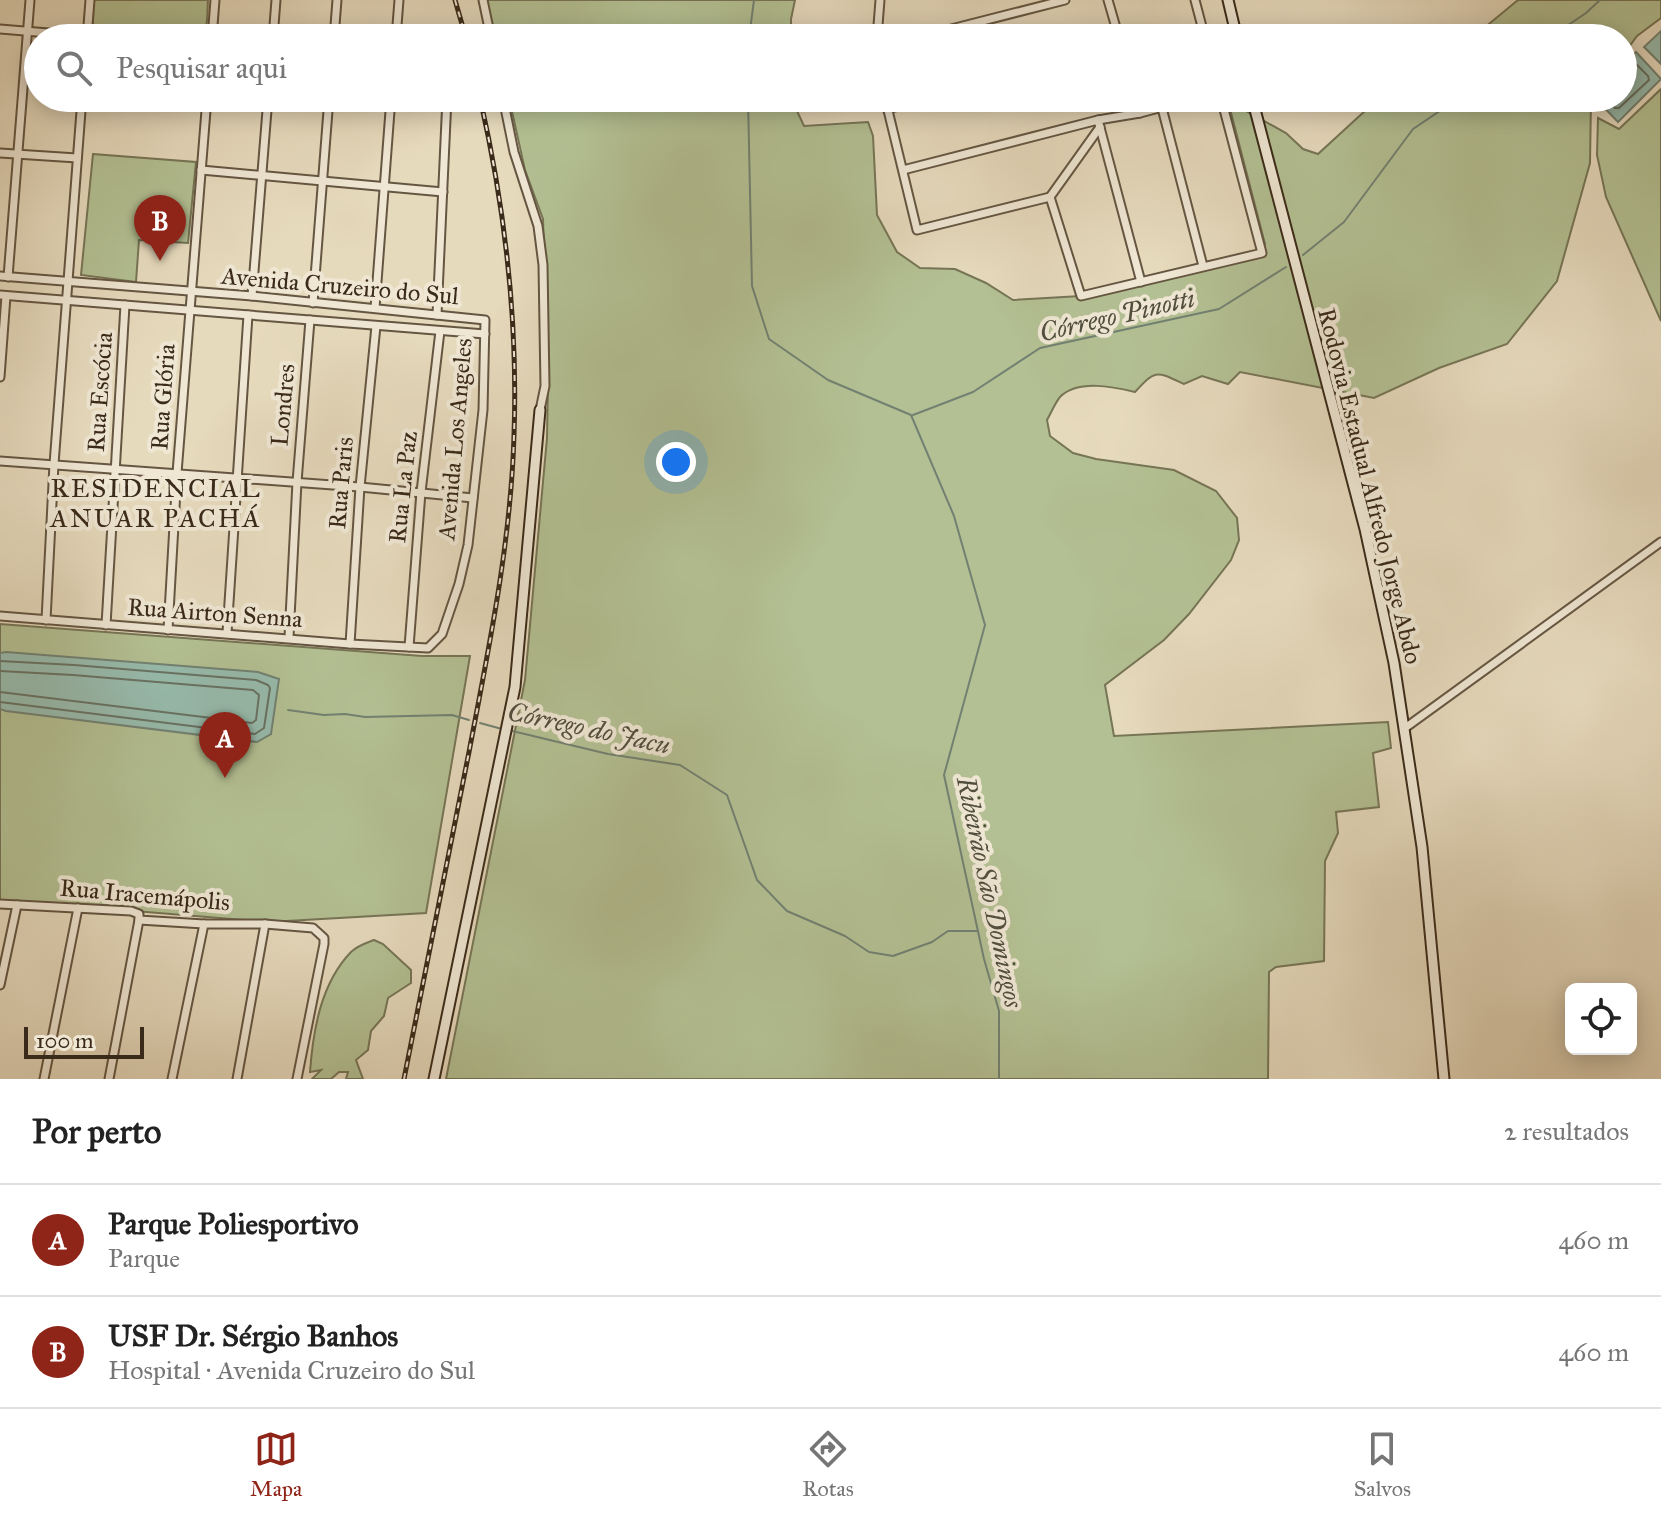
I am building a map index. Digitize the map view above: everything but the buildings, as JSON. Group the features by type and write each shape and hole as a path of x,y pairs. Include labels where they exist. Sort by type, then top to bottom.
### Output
{"main road":[{"path":"1232,2 1235,24"},
{"name":"Rodovia Estadual Alfredo Jorge Abdo","path":"1256,112 1378,586 1405,728 1422,847 1444,1079"},
{"path":"434,1079 515,687 540,410"}],"street":[{"path":"28,24 30,0"},
{"path":"88,24 90,0"},
{"path":"213,24 215,0"},
{"path":"274,24 276,0"},
{"path":"335,24 337,0"},
{"path":"397,24 399,0"},
{"path":"483,0 488,24"},
{"path":"878,24 880,0"},
{"path":"971,24 1065,0"},
{"path":"1108,0 1115,24"},
{"path":"1195,0 1201,24"},
{"path":"0,29 24,31"},
{"path":"4,276 24,68"},
{"path":"46,620 54,464 81,112"},
{"name":"Rua Glória","path":"168,630 177,473 206,112"},
{"path":"252,296 267,112"},
{"path":"313,303 328,112"},
{"path":"375,308 390,112"},
{"path":"437,315 446,112"},
{"path":"506,112 514,152 538,226 543,265 545,386 540,410"},
{"path":"888,112 917,230 1050,197 1099,123"},
{"path":"903,170 1144,112"},
{"path":"1163,112 1203,266"},
{"path":"1050,197 1081,296 1262,253 1225,112"},
{"path":"1099,123 1141,282"},
{"path":"0,153 77,158"},
{"path":"201,170 443,192"},
{"name":"Avenida Cruzeiro do Sul","path":"4,276 252,296 485,320"},
{"path":"0,377 3,295"},
{"name":"Avenida Cruzeiro do Sul","path":"3,295 485,334"},
{"name":"Rua Escócia","path":"106,625 125,305"},
{"path":"227,633 248,315"},
{"name":"Londres","path":"289,637 310,320"},
{"name":"Avenida Los Angeles","path":"428,648 442,634 468,545 483,410 485,320"},
{"name":"Rua Paris","path":"350,644 360,487 376,326"},
{"name":"Rua La Paz","path":"409,647 421,492 440,331"},
{"path":"0,461 473,498"},
{"path":"1405,728 1661,542"},
{"name":"Rua Airton Senna","path":"0,616 428,648"},
{"name":"Rua Iracemápolis","path":"0,904 131,911 139,914 139,920 313,928 324,938 324,944 297,1079"},
{"path":"0,985 17,905"},
{"path":"44,1079 78,908"},
{"path":"109,1079 139,920"},
{"path":"172,1079 204,924"},
{"path":"237,1079 265,924"}],"shaded area":[{"path":"94,0 208,0 206,24 93,24"},
{"path":"486,0 795,0 791,24 492,24"},
{"path":"1518,0 1661,0 1661,18 1637,36 1637,24 1489,24"},
{"path":"1661,89 1661,321 1606,197 1597,155 1598,118 1619,129"},
{"path":"512,112 798,112 804,126 868,122 873,136 877,215 897,252 920,268 955,269 1013,300 1081,296 1262,253 1265,244 1231,112 1248,112 1286,133 1303,149 1318,154 1364,112 1591,112 1590,163 1557,281 1507,344 1439,368 1374,398 1240,372 1228,384 1202,376 1184,384 1157,374 1135,392 1096,386 1068,391 1058,399 1047,420 1050,436 1073,453 1174,470 1216,491 1237,518 1239,540 1231,560 1189,614 1164,640 1105,685 1114,736 1388,722 1391,748 1373,753 1379,807 1336,812 1338,833 1325,861 1324,961 1276,967 1269,972 1268,1079 446,1079 525,680 547,438 543,219 525,170"},
{"path":"93,154 196,162 188,243 139,240 136,282 81,275"},
{"path":"0,624 422,656 470,656 426,913 269,922 0,900"},
{"path":"374,940 383,944 411,970 411,983 388,998 384,1016 371,1031 368,1050 356,1060 363,1079 346,1079 348,1072 339,1072 331,1079 312,1079 321,1070 310,1072 313,1040 320,1008 332,978 351,952"}],"water":[{"path":"1661,31 1661,64 1644,47"},
{"path":"1637,53 1661,79 1637,103"},
{"path":"1608,112 1628,112 1618,122"},
{"path":"0,653 258,672 279,679 271,734 257,742 6,711 0,709"}],"waterway":[{"name":"Ribeirão São Domingos","path":"751,24 754,0"},
{"name":"Córrego Pinotti","path":"1570,24 1600,0"},
{"name":"Ribeirão São Domingos","path":"748,112 752,286 769,339 828,380 911,415 954,516 985,625 944,775 984,959 999,1011 999,1079"},
{"name":"Córrego Pinotti","path":"1303,255 1344,222 1413,129 1438,112"},
{"name":"Córrego Pinotti","path":"913,415 973,392 1040,348 1219,309 1286,267"},
{"name":"Córrego do Jacu","path":"288,710 365,717 452,715 469,720"},
{"name":"Córrego do Jacu","path":"480,723 502,729"},
{"name":"Córrego do Jacu","path":"508,730 608,754 680,765 727,795 757,880 787,911 845,936 869,952 893,956 932,942 948,931 978,931"}],"railway":[{"path":"455,0 462,24"},
{"path":"404,1079 491,634 509,515 515,393 512,308 503,223 483,112"}],"place":[{"name":"USF Dr. Sérgio Banhos","path":"160,261"},
{"name":"Parque Poliesportivo","path":"225,778"}],"district":[{"name":"RESIDENCIAL ANUAR PACHÁ","path":"156,503"}]}
